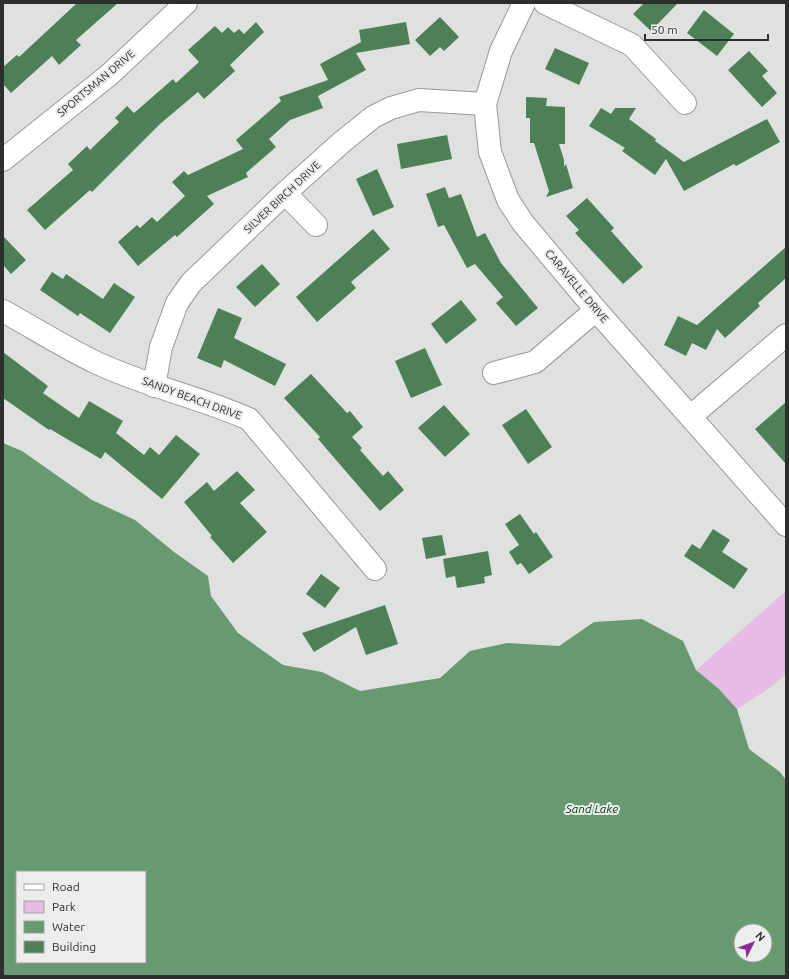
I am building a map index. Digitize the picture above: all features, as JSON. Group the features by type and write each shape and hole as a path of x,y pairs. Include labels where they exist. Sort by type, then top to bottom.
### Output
{"street":[{"name":"SPORTSMAN DRIVE","path":"3,160 109,75 186,3"},
{"name":"CARAVELLE DRIVE","path":"524,3 501,51 485,104 490,152 508,200 523,223 596,310 691,416 786,526"},
{"path":"545,3 632,45 685,103"},
{"name":"SILVER BIRCH DRIVE","path":"154,386 161,347 176,303 196,278 285,193 342,142 373,117 392,108 419,100 485,104"},
{"path":"285,193 316,225"},
{"path":"494,373 535,362 596,310"},
{"name":"SANDY BEACH DRIVE","path":"3,311 96,363 154,386 224,408 249,419 375,569"},
{"path":"691,416 786,335"}],"green space":[{"path":"786,591 786,674 771,687 737,709 719,689 696,670"}],"water":[{"name":"Sand Lake","path":"3,443 22,451 92,500 135,520 174,552 208,576 211,596 238,633 283,665 322,672 360,691 440,678 470,651 507,643 559,646 594,622 642,619 683,641 696,670 719,689 737,709 749,749 780,772 786,780 786,976 3,976"}],"building":[{"path":"77,3 118,3 76,40 81,45 59,65 52,56 11,93 3,84 3,67 17,55 19,57"},
{"path":"644,3 678,3 651,31 633,14"},
{"path":"704,10 734,34 717,56 687,33"},
{"path":"440,17 459,37 444,51 440,47 430,56 415,40"},
{"path":"256,22 264,32 230,65 235,71 204,99 198,92 160,124 92,192 90,190 45,230 27,210 73,170 68,164 87,146 90,150 119,122 115,118 127,106 134,113 173,79 176,83 199,62 188,50 215,26 222,33 228,27 234,33 239,29 244,34"},
{"path":"406,22 410,44 356,53 366,70 318,96 323,108 290,120 269,139 276,147 246,173 248,177 207,196 214,204 177,237 175,235 138,266 118,242 137,225 140,228 152,217 157,222 185,196 172,182 184,171 188,175 243,149 236,140 281,101 279,97 328,80 320,64 361,42 359,30"},
{"path":"555,48 589,63 579,85 545,69"},
{"path":"749,51 768,71 762,76 777,93 762,107 728,70"},
{"path":"526,97 547,98 546,106 565,107 565,144 559,144 564,160 564,167 566,164 573,188 546,197 549,191 534,143 530,143 530,118 526,118"},
{"path":"601,108 611,114 615,108 636,108 629,119 656,139 655,141 684,162 767,119 780,142 736,166 734,164 684,191 666,159 655,175 622,151 625,148 589,126"},
{"path":"447,135 452,159 401,169 397,144"},
{"path":"377,169 394,207 373,216 356,179"},
{"path":"445,187 449,198 461,194 477,237 485,233 501,263 538,308 516,326 496,303 503,297 475,264 467,268 444,225 438,227 426,194"},
{"path":"587,198 614,228 611,231 643,267 623,284 575,233 579,230 566,216"},
{"path":"373,229 390,249 351,282 356,288 317,322 296,297"},
{"path":"3,236 26,260 11,274 3,265"},
{"path":"786,247 786,278 758,303 760,306 725,338 717,329 706,350 692,343 686,356 664,345 678,316 697,325"},
{"path":"262,264 280,284 255,307 236,287"},
{"path":"52,272 63,279 66,274 103,299 114,283 135,297 110,333 80,313 78,316 40,290"},
{"path":"461,300 477,320 446,344 431,324"},
{"path":"218,308 242,318 234,338 286,364 275,386 224,360 221,368 197,358"},
{"path":"425,348 442,385 411,398 395,361"},
{"path":"3,352 48,386 43,393 79,418 89,401 123,421 116,433 144,455 150,447 159,455 176,435 200,454 162,499 105,452 101,459 50,429 49,430 3,398"},
{"path":"311,374 347,413 350,411 363,427 352,437 362,448 360,450 383,476 388,471 404,490 380,511 318,439 320,437 284,398"},
{"path":"786,402 786,464 755,429"},
{"path":"444,405 470,434 445,457 418,428"},
{"path":"526,409 552,447 528,464 502,425"},
{"path":"237,471 255,490 240,503 267,532 233,563 210,537 212,536 184,502 207,482 214,491"},
{"path":"520,514 534,534 536,532 553,557 529,574 521,563 517,565 509,552 519,545 505,524"},
{"path":"713,529 730,540 722,552 748,569 734,589 684,556 692,544 700,549"},
{"path":"442,535 446,555 426,559 422,538"},
{"path":"488,551 492,575 484,577 485,583 457,588 455,576 446,578 443,559"},
{"path":"321,574 340,588 325,608 306,594"},
{"path":"385,605 398,644 366,655 356,627 314,652 302,633"}]}
